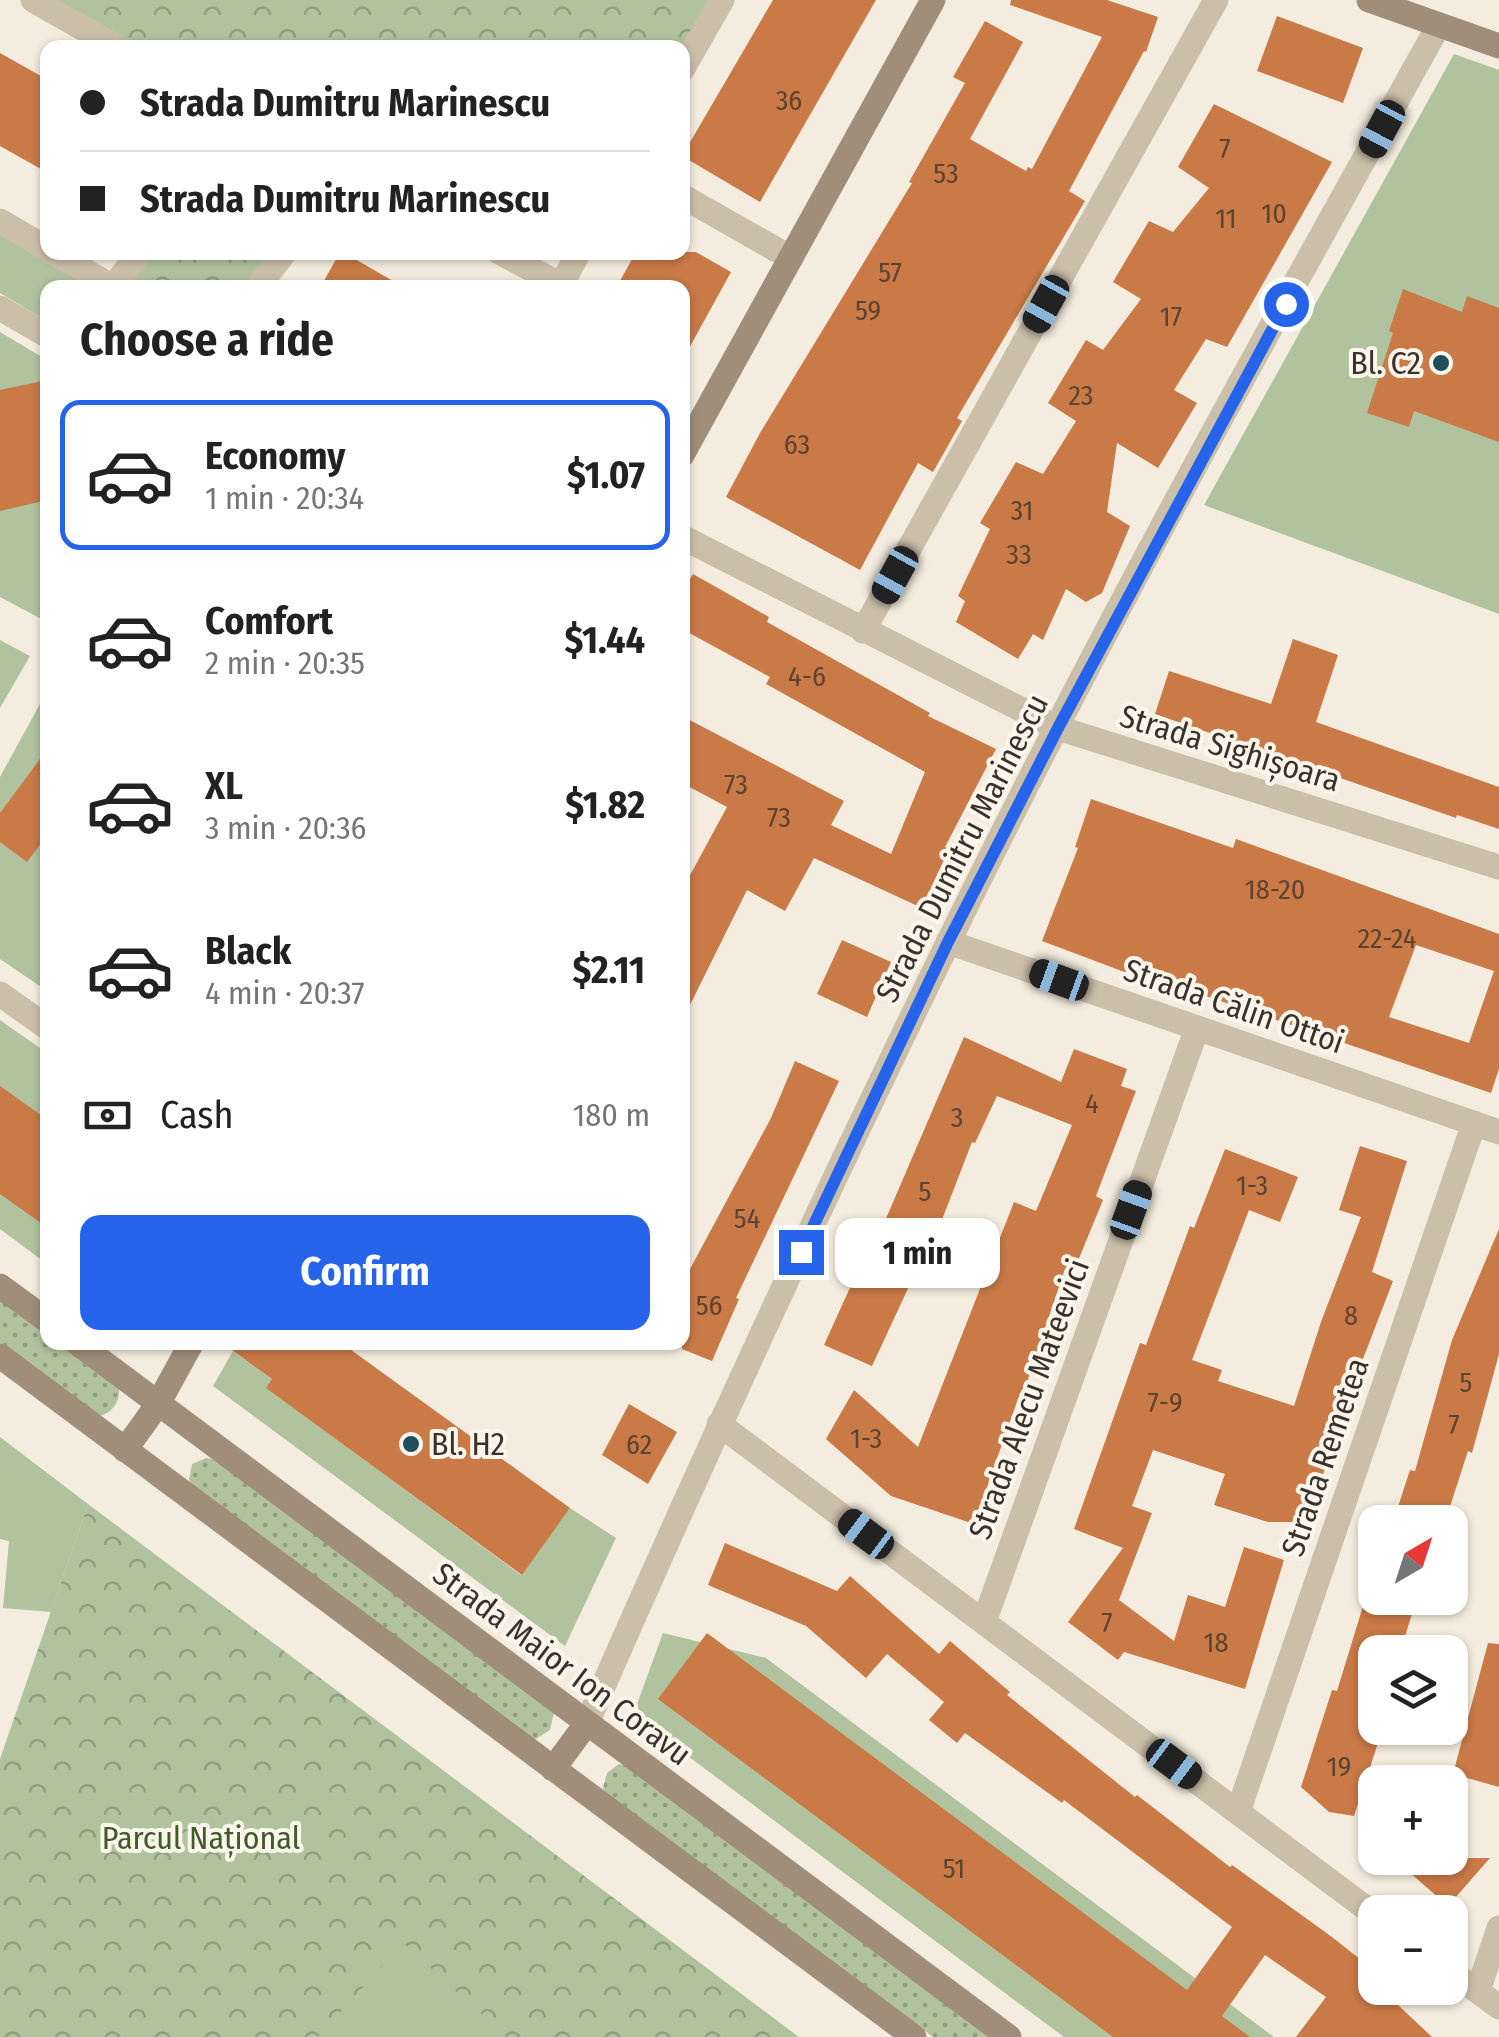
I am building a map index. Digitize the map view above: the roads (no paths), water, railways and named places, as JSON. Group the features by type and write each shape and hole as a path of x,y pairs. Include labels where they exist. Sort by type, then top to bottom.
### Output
{"street":[{"path":"33,0 104,40"},
{"path":"690,56 722,0"},
{"path":"690,440 934,0"},
{"path":"863,631 1216,0"},
{"path":"1370,0 1499,46"},
{"name":"Strada Dumitru Marinescu","path":"587,1723 719,1424 948,942 1058,728 1439,25"},
{"path":"690,201 791,258"},
{"path":"0,221 40,245"},
{"path":"65,260 99,280"},
{"path":"263,280 280,260"},
{"path":"514,260 552,280"},
{"path":"0,308 40,331"},
{"name":"Strada Sighișoara","path":"690,541 1058,728 1499,867"},
{"name":"Strada Călin Ottoi","path":"948,942 1499,1132"},
{"path":"0,994 40,1022"},
{"name":"Strada Alecu Mateevici","path":"984,1622 1197,1028"},
{"name":"Strada Remetea","path":"1238,1812 1474,1123"},
{"path":"0,1286 40,1316"},
{"name":"Strada Maior Ion Coravu","path":"87,1350 1009,2037"},
{"path":"125,1450 158,1404 188,1350"},
{"path":"0,1356 914,2037"},
{"path":"719,1424 1358,1901"},
{"path":"554,1769 587,1723"},
{"path":"1478,1992 1499,1928"},
{"path":"1468,1984 1499,2007"}],"place":[{"name":"Bl. C2","path":"1441,363"},
{"name":"Bl. H2","path":"411,1444"}],"park label":[{"name":"Parcul Național","path":"201,1838"}]}
